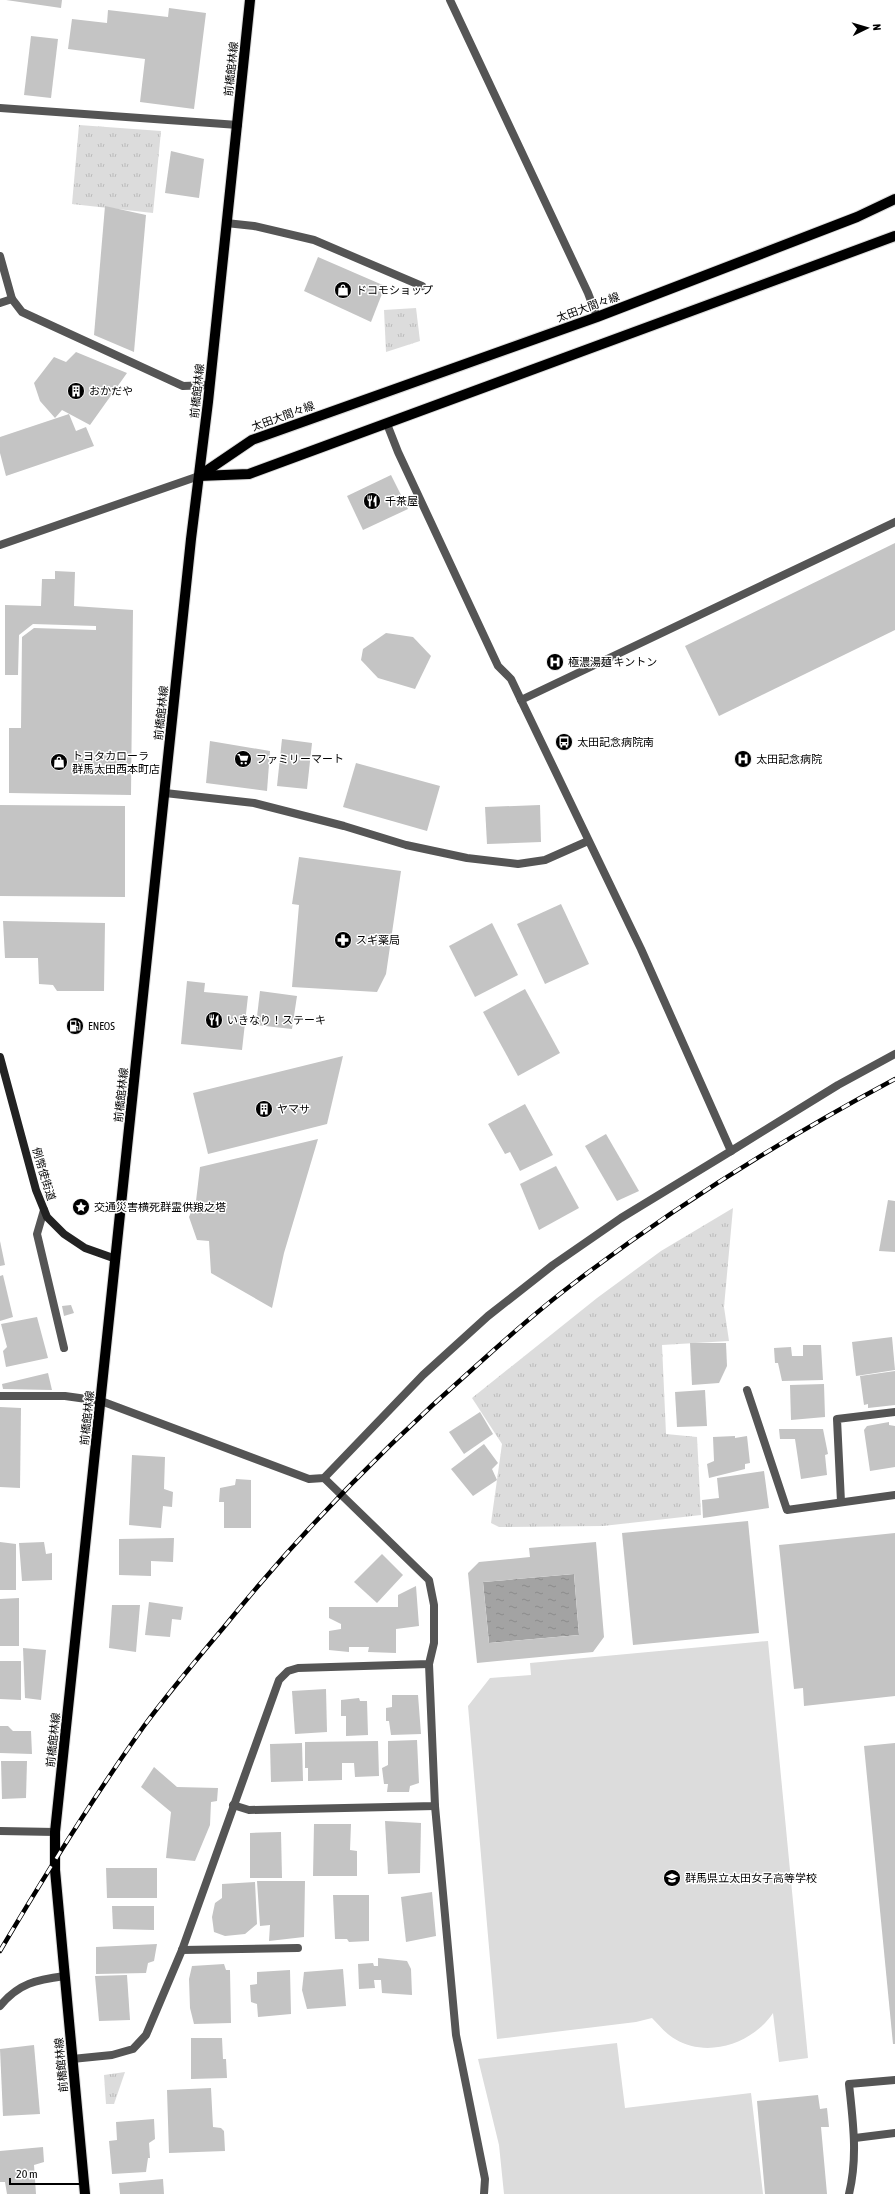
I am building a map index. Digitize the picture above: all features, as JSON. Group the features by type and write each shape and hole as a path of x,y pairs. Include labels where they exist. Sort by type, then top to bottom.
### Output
{"main road":[{"name":"前橋館林線","path":"85,2194 55,1870 55,1832 198,476 210,385 226,222 238,126 250,0"},
{"name":"太田大間々線","path":"198,476 252,440 597,317 856,217 895,199"},
{"path":"198,476 249,474 895,236"},
{"name":"例幣使街道","path":"0,1057 36,1190 48,1218 64,1234 85,1248 116,1259"}],"street":[{"path":"450,0 588,293 597,317"},
{"path":"0,108 238,126"},
{"path":"226,222 254,226 314,240 422,286"},
{"path":"0,256 12,299 22,312 183,386 210,385"},
{"path":"0,303 12,299"},
{"path":"387,424 398,452 498,666 511,679 641,950 731,1151"},
{"path":"0,545 198,476"},
{"path":"521,700 895,522"},
{"path":"165,793 254,803 344,826 406,845 467,858 518,864 545,860 588,841"},
{"path":"0,1396 65,1396 101,1401 309,1480 324,1478 423,1375 488,1316 559,1260 621,1218 838,1085 895,1054"},
{"path":"44,1210 37,1234 64,1348"},
{"path":"747,1390 787,1510 895,1495"},
{"path":"841,1502 837,1419 895,1412"},
{"path":"324,1478 429,1580 434,1605 434,1643 429,1664 435,1806 456,2035 485,2179 484,2194"},
{"path":"72,2059 112,2055 133,2050 146,2035 182,1950 279,1680 288,1671 298,1668 429,1664"},
{"path":"233,1805 249,1810 435,1806"},
{"path":"0,1831 55,1832"},
{"path":"182,1950 298,1948"},
{"path":"0,2006 19,1987 40,1979 65,1976"},
{"path":"849,2194 854,2173 854,2138 850,2084 895,2080"},
{"path":"854,2138 895,2133"}],"green space":[{"path":"79,125 161,131 153,213 72,204"},
{"path":"416,308 420,341 386,352 384,310"},
{"path":"733,1208 724,1307 729,1341 662,1345 666,1434 697,1437 701,1515 603,1526 499,1527 491,1523 502,1444 472,1398 597,1298 661,1251"},
{"path":"768,1641 808,2058 779,2062 773,2013 754,2033 729,2045 715,2047 701,2048 688,2045 672,2037 652,2018 636,2022 497,2039 468,1706 490,1678 531,1675 530,1663"},
{"path":"617,2043 625,2108 751,2093 763,2194 504,2194 499,2145 478,2059"},
{"path":"125,2072 114,2104 106,2104 104,2075"}],"water":[{"path":"574,1574 579,1635 489,1643 483,1582"}],"building":[{"path":"6,0 62,0 61,8"},
{"path":"169,8 206,13 194,109 140,102 145,59 68,49 72,19 107,23 108,10 168,17"},
{"path":"31,36 58,39 51,98 24,95"},
{"path":"171,151 204,159 199,198 165,193"},
{"path":"105,206 146,215 134,352 94,335"},
{"path":"318,257 385,286 371,322 304,291"},
{"name":"おかだや","path":"76,352 127,373 90,425 62,410 55,418 40,401 34,383 54,357 66,362"},
{"path":"69,414 76,431 86,427 94,446 6,476 0,453 0,437"},
{"path":"391,475 408,509 363,530 347,496"},
{"path":"895,543 895,630 719,716 685,646"},
{"path":"55,571 75,572 74,606 133,610 131,795 9,793 9,728 21,728 22,637 34,628 96,630 96,626 33,624 19,635 18,675 5,675 5,605 41,606 42,579 55,579"},
{"path":"386,633 413,637 431,656 415,689 378,678 361,660 363,649"},
{"path":"282,739 312,743 307,789 277,786"},
{"path":"210,741 270,751 267,791 206,783"},
{"path":"356,763 440,786 427,831 343,807"},
{"path":"0,805 125,806 125,897 0,896"},
{"path":"540,805 541,842 487,844 485,807"},
{"name":"スギ薬局","path":"299,857 401,871 386,974 377,992 292,987 299,905 292,904"},
{"path":"561,904 589,964 545,984 517,924"},
{"path":"3,921 105,923 104,991 57,991 53,985 39,984 38,958 5,958"},
{"path":"492,923 518,975 475,997 449,946"},
{"name":"いきなり！ステーキ","path":"187,981 205,983 204,992 248,996 242,1050 181,1044"},
{"path":"525,989 560,1053 518,1076 483,1012"},
{"path":"260,991 297,996 292,1029 256,1025"},
{"name":"ヤマサ","path":"343,1056 327,1124 208,1154 193,1093"},
{"path":"525,1104 553,1155 520,1171 510,1152 505,1154 488,1124"},
{"path":"606,1134 639,1191 617,1201 585,1146"},
{"path":"318,1139 284,1253 272,1308 211,1273 209,1241 197,1240 189,1217 196,1201 200,1167"},
{"path":"556,1166 579,1208 539,1230 520,1184"},
{"path":"888,1200 895,1201 895,1252 879,1251"},
{"path":"0,1241 5,1265 0,1266"},
{"path":"3,1275 13,1317 0,1321 0,1276"},
{"path":"71,1305 74,1313 64,1316 62,1306"},
{"path":"37,1317 48,1358 6,1367 3,1351 7,1347 1,1324"},
{"path":"892,1337 895,1370 856,1376 852,1342"},
{"path":"690,1343 726,1343 727,1366 719,1383 692,1385"},
{"path":"803,1345 821,1345 823,1380 782,1381 778,1363 775,1363 774,1348 791,1347 792,1356 803,1356"},
{"path":"895,1371 895,1405 868,1408 868,1404 864,1405 860,1376"},
{"path":"48,1373 52,1390 3,1389 2,1384"},
{"path":"824,1384 825,1417 791,1420 790,1385"},
{"path":"705,1390 707,1426 677,1427 675,1392"},
{"path":"0,1407 21,1408 20,1488 0,1487"},
{"path":"480,1412 493,1434 464,1454 449,1432"},
{"path":"889,1422 889,1425 895,1426 895,1467 870,1471 864,1430 867,1426"},
{"path":"779,1429 823,1429 828,1454 825,1455 827,1475 801,1479 795,1439 780,1439"},
{"path":"735,1436 735,1438 747,1436 750,1463 745,1464 745,1469 709,1478 707,1464 714,1461 713,1437"},
{"path":"484,1444 498,1463 492,1469 497,1480 473,1496 451,1469"},
{"path":"132,1455 165,1457 164,1489 173,1492 172,1507 163,1506 161,1528 129,1525"},
{"path":"764,1471 769,1508 703,1518 702,1500 719,1498 717,1478"},
{"path":"236,1479 251,1480 251,1528 224,1528 224,1502 219,1502 220,1488 235,1485"},
{"path":"748,1521 759,1633 633,1645 622,1533"},
{"path":"895,1533 895,1696 804,1706 803,1688 794,1689 779,1545"},
{"path":"174,1538 173,1562 151,1561 151,1576 119,1575 119,1539"},
{"path":"0,1542 16,1544 16,1590 0,1590"},
{"path":"44,1542 46,1554 52,1553 52,1580 22,1581 19,1543"},
{"path":"596,1542 604,1637 593,1652 477,1663 468,1573 479,1562 530,1557 529,1548","holes":["574,1574 579,1635 489,1643 483,1582"]},
{"path":"382,1554 403,1575 377,1603 354,1582"},
{"path":"416,1586 419,1626 396,1629 396,1653 368,1652 369,1647 349,1647 349,1652 329,1650 329,1631 341,1629 341,1624 329,1618 329,1607 398,1607 398,1595"},
{"path":"19,1598 19,1646 0,1646 0,1599"},
{"path":"149,1602 183,1607 181,1620 172,1619 170,1637 145,1635"},
{"path":"112,1605 140,1605 136,1652 109,1648"},
{"path":"23,1648 46,1650 41,1700 25,1698"},
{"path":"0,1661 21,1661 21,1700 0,1699"},
{"path":"326,1689 327,1732 295,1734 292,1691"},
{"path":"392,1695 418,1695 421,1734 391,1735 389,1721 386,1721 386,1708 392,1707"},
{"path":"359,1698 360,1701 367,1701 368,1735 346,1736 346,1716 341,1716 341,1700"},
{"path":"0,1726 8,1726 13,1731 31,1731 32,1754 0,1753"},
{"path":"417,1740 419,1783 410,1786 409,1792 387,1792 388,1784 384,1784 382,1768 388,1765 388,1741"},
{"path":"378,1741 379,1776 355,1777 354,1763 342,1763 342,1780 308,1781 308,1768 305,1768 305,1742"},
{"path":"302,1743 303,1781 271,1782 270,1744"},
{"path":"895,1743 895,2044 893,2044 864,1746"},
{"path":"1,1761 27,1761 26,1798 2,1799"},
{"path":"154,1767 177,1787 218,1788 217,1801 211,1802 210,1825 195,1861 166,1858 171,1812 141,1787"},
{"path":"385,1821 421,1823 420,1873 388,1874"},
{"path":"314,1824 351,1824 350,1850 357,1851 357,1876 313,1876"},
{"path":"281,1832 282,1878 250,1878 250,1833"},
{"path":"106,1868 157,1868 157,1898 107,1898"},
{"path":"257,1881 305,1881 304,1937 269,1941 270,1925 260,1926"},
{"path":"255,1882 257,1924 245,1934 225,1936 214,1932 212,1917 215,1903 222,1898 222,1884"},
{"path":"432,1892 436,1936 406,1942 401,1897"},
{"path":"333,1895 369,1895 369,1941 349,1942 347,1939 335,1939"},
{"path":"112,1906 154,1906 154,1930 113,1929"},
{"path":"157,1944 154,1961 148,1963 146,1973 96,1974 96,1947"},
{"path":"378,1958 407,1961 411,1969 412,1995 382,1993 381,1980 374,1980 375,1988 359,1989 358,1964 373,1963 374,1966 378,1966"},
{"path":"224,1964 226,1970 230,1970 231,2023 194,2024 190,2008 189,1979 192,1966"},
{"path":"343,1969 346,2006 307,2009 302,1990 304,1972"},
{"path":"290,1970 291,2014 258,2017 257,2004 251,2002 250,1985 257,1984 257,1972"},
{"path":"127,1975 130,2020 99,2021 95,1976"},
{"path":"191,2038 222,2038 223,2059 226,2059 227,2078 191,2079"},
{"path":"34,2045 40,2114 3,2116 0,2049"},
{"path":"211,2088 213,2127 221,2128 224,2131 225,2151 169,2153 167,2090"},
{"path":"818,2095 820,2109 827,2108 829,2127 821,2127 827,2194 765,2194 757,2101"},
{"path":"154,2119 155,2139 149,2143 150,2158 148,2158 146,2172 112,2174 109,2141 117,2140 116,2122"},
{"path":"43,2147 44,2162 34,2165 36,2194 7,2194 5,2182 0,2182 0,2151"},
{"path":"163,2179 164,2194 120,2194 119,2183"}],"railway":[{"path":"0,1951 87,1809 144,1726 173,1688 253,1592 313,1524 376,1459 442,1396 513,1333 565,1290 616,1252 693,1199 773,1148 895,1079"}],"place":[{"name":"ドコモショップ","path":"343,290"},
{"name":"おかだや","path":"76,391"},
{"name":"千茶屋","path":"372,501"},
{"name":"極濃湯麺 キントン","path":"555,662"},
{"name":"太田記念病院南","path":"564,742"},
{"name":"ファミリーマート","path":"243,759"},
{"name":"太田記念病院","path":"743,759"},
{"name":"トヨタカローラ 群馬太田西本町店","path":"59,762"},
{"name":"スギ薬局","path":"343,940"},
{"name":"いきなり！ステーキ","path":"214,1020"},
{"name":"ENEOS","path":"75,1026"},
{"name":"ヤマサ","path":"264,1109"},
{"name":"交通災害横死群霊供羪之塔","path":"81,1207"},
{"name":"群馬県立太田女子高等学校","path":"672,1878"}]}
